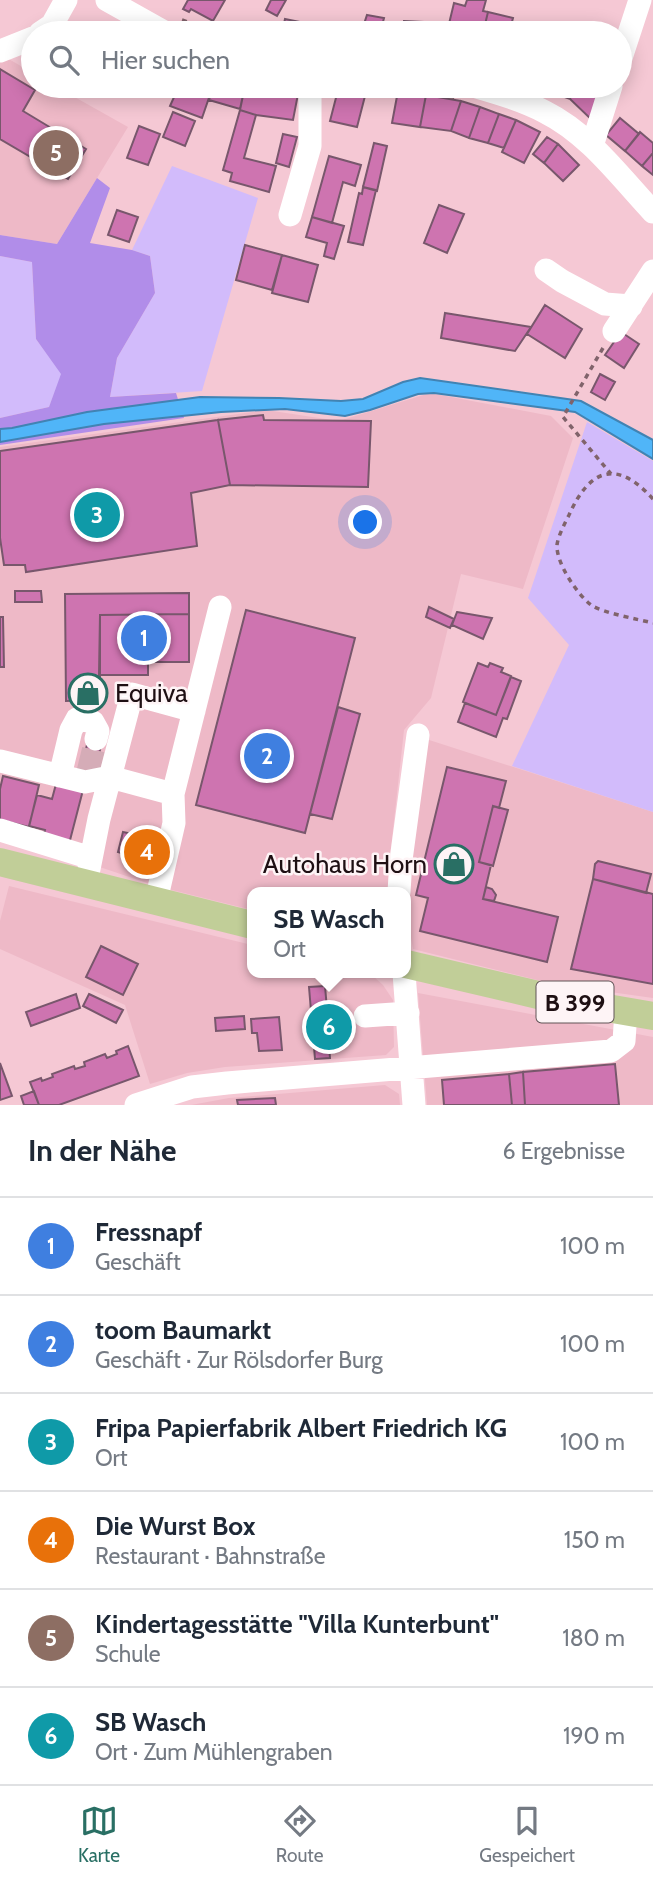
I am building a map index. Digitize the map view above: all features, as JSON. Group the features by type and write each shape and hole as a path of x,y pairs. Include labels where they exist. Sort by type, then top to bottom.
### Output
{"main road":[{"path":"0,862 89,871 156,901 247,924"},
{"name":"B 399","path":"411,965 555,999 640,1014"}],"street":[{"path":"54,21 66,0"},
{"path":"107,0 145,21"},
{"path":"632,24 640,0"},
{"path":"0,51 21,43"},
{"path":"290,215 310,146 310,98"},
{"path":"501,98 524,102 569,127 592,146 653,212"},
{"path":"592,146 607,98"},
{"path":"546,270 604,304 631,306"},
{"path":"614,331 653,271"},
{"path":"156,901 174,823 173,794 220,607"},
{"path":"0,830 89,871 99,819 94,777 132,694 194,711"},
{"path":"60,776 71,730 77,719 93,722 98,731 96,739"},
{"path":"399,887 418,735"},
{"path":"0,761 60,776 94,777 173,794"},
{"path":"404,978 414,1105"},
{"path":"365,1016 408,1013"},
{"path":"136,1105 191,1087 611,1051 624,1041 640,1014"}],"path":[{"path":"611,474 562,417 614,331"},
{"path":"653,499 640,485 624,475 605,474 591,481 576,500 557,545 561,564 574,587 593,607 653,623"}],"shaded area":[{"path":"0,54 21,66 21,98 76,98 128,127 57,244 0,235"},
{"path":"172,166 258,198 202,391 110,397 117,358 155,293 150,256 132,250"},
{"path":"97,178 110,188 90,243 150,256 155,293 117,358 110,397 176,393 184,418 0,445 0,418 49,407 61,374 36,339 32,262 0,256 0,235 57,244"},
{"path":"0,256 32,262 36,339 62,374 49,407 0,418"},
{"path":"430,393 551,416 573,438 523,589 461,574 431,698 404,730 389,887 247,887 247,909 156,886 79,860 0,840 0,447 266,410 339,421"},
{"path":"587,422 653,461 653,812 512,766 569,645 528,598"},
{"path":"426,739 653,812 653,998 553,984 413,949 411,887 407,887"},
{"path":"9,886 247,944 247,978 375,978 393,1000 394,1047 386,1055 225,1067 187,1073 150,1084 125,1005 0,949 0,921"},
{"path":"418,993 653,1037 653,1105 427,1105"},
{"path":"385,1085 399,1094 400,1105 191,1105 229,1098"}],"water":[{"path":"420,378 581,401 653,440 653,459 575,412 434,393 418,394 345,416 285,409 221,412 104,424 0,442 0,429 87,412 200,397 341,401 363,399 403,382"}],"building":[{"path":"188,0 225,0 213,21 191,9 189,12 183,9"},
{"path":"271,0 286,0 277,16 266,10"},
{"path":"467,0 486,0 483,11 488,12 486,21 450,21 454,3 465,6"},
{"path":"488,12 513,18 512,21 486,21"},
{"path":"367,15 384,18 383,21 365,21"},
{"path":"0,69 21,82 21,98 30,98 23,111 86,149 68,179 0,139"},
{"path":"174,98 209,98 202,118 170,106"},
{"path":"210,98 242,98 240,109"},
{"path":"242,98 297,98 293,120 240,110"},
{"path":"336,98 364,98 357,127 330,121"},
{"path":"397,98 425,98 420,127 392,123"},
{"path":"425,98 461,101 451,131 420,127"},
{"path":"570,99 603,99 595,123"},
{"path":"461,101 480,107 469,138 451,131"},
{"path":"480,107 499,114 488,143 469,138"},
{"path":"240,110 256,115 244,158 276,166 269,192 230,181 232,173 223,170"},
{"path":"173,112 195,121 185,146 163,137"},
{"path":"499,114 516,120 504,148 488,143"},
{"path":"620,118 639,134 625,151 606,135"},
{"path":"516,120 540,132 524,163 502,152"},
{"path":"139,126 160,134 148,165 127,158"},
{"path":"640,132 653,143 653,153 642,166 625,151"},
{"path":"283,134 297,137 289,167 276,163"},
{"path":"547,137 558,144 544,163 533,154"},
{"path":"374,143 387,146 377,191 363,187"},
{"path":"558,144 579,165 563,181 544,163"},
{"path":"653,153 653,175 642,166"},
{"path":"329,156 361,165 355,186 343,182 332,223 312,217"},
{"path":"363,187 376,190 363,245 348,242 359,193 362,194"},
{"path":"439,205 464,214 447,253 424,243"},
{"path":"117,210 138,217 129,242 108,235"},
{"path":"312,217 344,226 334,259 324,256 327,243 306,237"},
{"path":"245,245 282,255 272,290 236,280"},
{"path":"282,255 318,265 308,302 272,293"},
{"path":"545,305 582,329 565,358 527,334"},
{"path":"445,313 531,327 515,351 441,338"},
{"path":"621,332 639,344 624,368 605,355"},
{"path":"600,374 615,382 605,400 591,392"},
{"path":"263,415 264,420 371,421 368,487 230,485 218,420"},
{"path":"218,420 230,485 191,493 197,546 26,572 25,565 4,565 0,538 0,451"},
{"path":"15,591 41,591 42,602 15,602"},
{"path":"189,593 189,614 100,615 100,700 66,701 65,594"},
{"path":"429,607 454,619 450,628 426,617"},
{"path":"246,610 355,638 305,833 196,805"},
{"path":"457,612 492,618 483,639 452,625"},
{"path":"189,614 189,662 148,662 148,675 99,675 100,615"},
{"path":"0,617 3,617 4,667 0,667"},
{"path":"478,663 488,667 490,663 503,668 501,672 511,676 496,715 463,702"},
{"path":"511,677 521,681 507,719 503,718 496,737 458,722 465,703 496,715"},
{"path":"338,707 360,714 332,819 310,814"},
{"path":"89,737 102,741 95,772 81,768"},
{"name":"Autohaus Horn","path":"447,767 506,781 499,808 493,806 479,862 491,865 483,899 558,917 547,962 420,931 428,898 416,895"},
{"path":"3,776 39,785 29,827 0,820 0,789"},
{"path":"56,784 83,790 69,844 43,837 45,830 29,826 37,795 52,799"},
{"path":"493,806 508,810 493,866 479,862"},
{"path":"123,832 137,835 132,856 118,852"},
{"path":"149,843 155,849 153,857 144,860 139,854 140,846"},
{"path":"598,861 651,874 646,893 593,879"},
{"path":"593,879 653,894 653,984 571,969"},
{"path":"486,887 492,889 496,895 494,901 483,899"},
{"path":"101,946 138,964 123,995 86,977"},
{"path":"325,986 328,1021 345,1020 346,1032 328,1034 330,1058 315,1059 309,987"},
{"path":"76,994 80,1008 31,1026 26,1012"},
{"path":"89,994 123,1010 116,1023 83,1006"},
{"path":"244,1016 245,1029 216,1031 215,1018"},
{"path":"279,1017 282,1050 259,1051 257,1033 252,1033 251,1019"},
{"path":"128,1046 139,1076 59,1105 39,1105 30,1082 53,1077 52,1074 74,1066 75,1069 85,1066 84,1062 105,1054 107,1058"},
{"path":"0,1063 12,1096 0,1100"},
{"path":"615,1064 619,1105 525,1105 523,1072"},
{"path":"523,1072 525,1105 512,1105 509,1074"},
{"path":"509,1074 512,1105 444,1105 442,1080"},
{"path":"34,1091 39,1105 24,1105 21,1096"},
{"path":"275,1098 276,1105 238,1105 237,1100"}],"tunnel":[{"path":"88,772 96,739"}],"place":[{"name":"Kindertagesstätte \"Villa Kunterbunt\"","path":"56,153"},
{"name":"Fripa Papierfabrik Albert Friedrich KG","path":"97,515"},
{"name":"Fressnapf","path":"144,638"},
{"name":"Equiva","path":"88,693"},
{"name":"toom Baumarkt","path":"267,756"},
{"name":"Die Wurst Box","path":"147,852"},
{"name":"Autohaus Horn","path":"454,864"},
{"name":"SB Wasch","path":"329,1027"}]}
